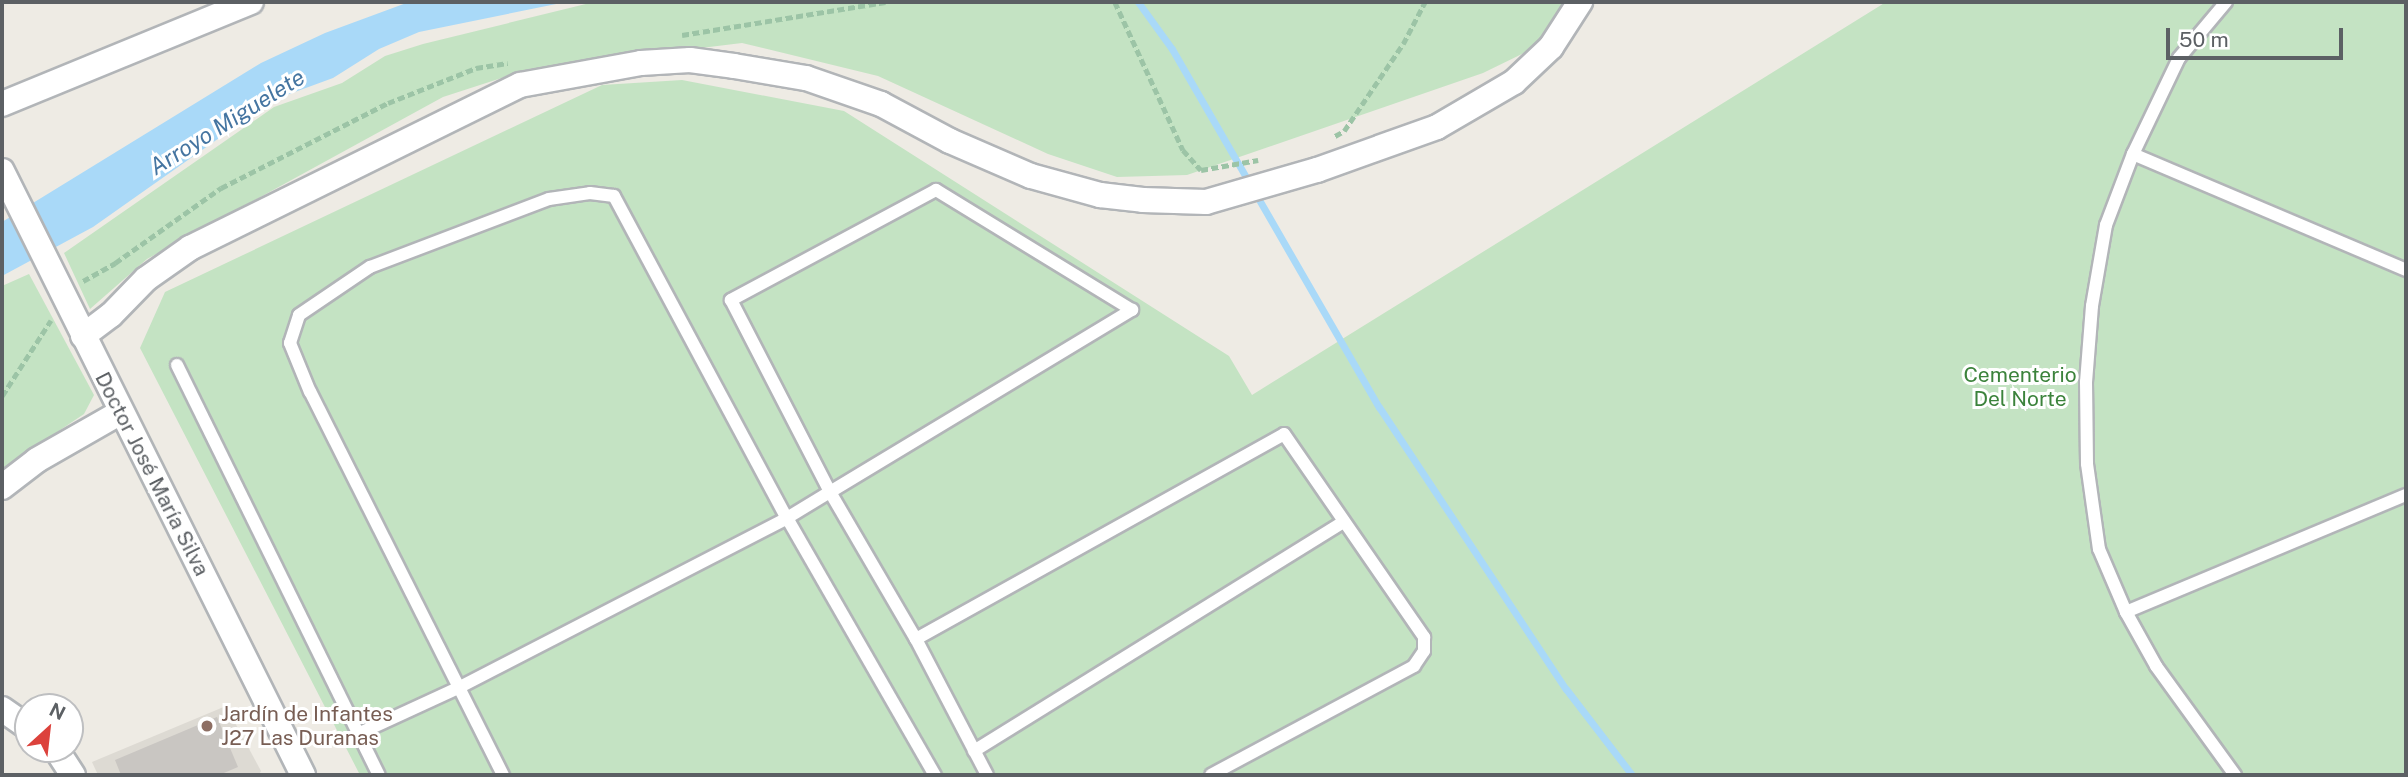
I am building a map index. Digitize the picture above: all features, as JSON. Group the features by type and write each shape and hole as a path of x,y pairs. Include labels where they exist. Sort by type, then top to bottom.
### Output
{"street":[{"path":"2,104 251,2"},
{"path":"83,336 111,315 146,279 190,248 520,85 641,62 690,61 806,79 881,104 950,141 1031,176 1100,195 1143,200 1206,202 1317,170 1437,127 1514,82 1551,47 1580,2"},
{"name":"Doctor José María Silva","path":"2,172 303,775"},
{"path":"2,486 37,460 121,412"}],"lane":[{"path":"2226,2 2179,58 2133,155 2106,225 2092,306 2086,382 2087,464 2098,549 2126,612 2156,666 2235,775"},
{"path":"2133,155 2406,270"},
{"path":"358,734 458,688 787,518 830,492 899,450 1132,310 936,190 731,300 830,492 916,639 988,775"},
{"path":"503,775 310,392 290,343 299,315 370,267 549,199 590,193 614,196 787,518 935,775"},
{"path":"177,365 379,775"},
{"path":"916,639 1284,434 1424,637 1424,651 1414,666 1211,775"},
{"path":"2126,612 2406,495"},
{"path":"974,751 1344,522"}],"path":[{"path":"1115,2 1183,150 1201,170 1262,159"},
{"path":"1333,138 1344,131 1396,55 1424,2"}],"shaded area":[{"name":"Jardín de Infantes J27 Las Duranas","path":"226,706 261,771 259,775 98,775 92,762"}],"green space":[{"path":"594,2 1576,2 1568,21 1524,53 1483,73 1187,175 1117,177 1048,154 878,76 742,43 529,69 443,97 147,259 90,309 64,253 274,107 342,83 385,56 423,44"},
{"name":"Cementerio Del Norte","path":"1886,2 2406,2 2406,775 360,775 140,348 165,292 602,85 682,80 844,111 1229,356 1252,395"},
{"path":"29,274 94,395 84,414 2,469 2,286"}],"water":[{"name":"Arroyo Miguelete","path":"409,2 566,2 419,32 379,49 333,78 273,100 93,227 2,276 2,222 261,63 325,33"}],"building":[{"name":"Jardín de Infantes J27 Las Duranas","path":"217,717 238,767 219,775 121,775 115,760"}],"waterway":[{"path":"1138,2 1172,49 1379,407 1566,689 1632,775"}],"place":[{"name":"Jardín de Infantes J27 Las Duranas","path":"207,726"}]}
